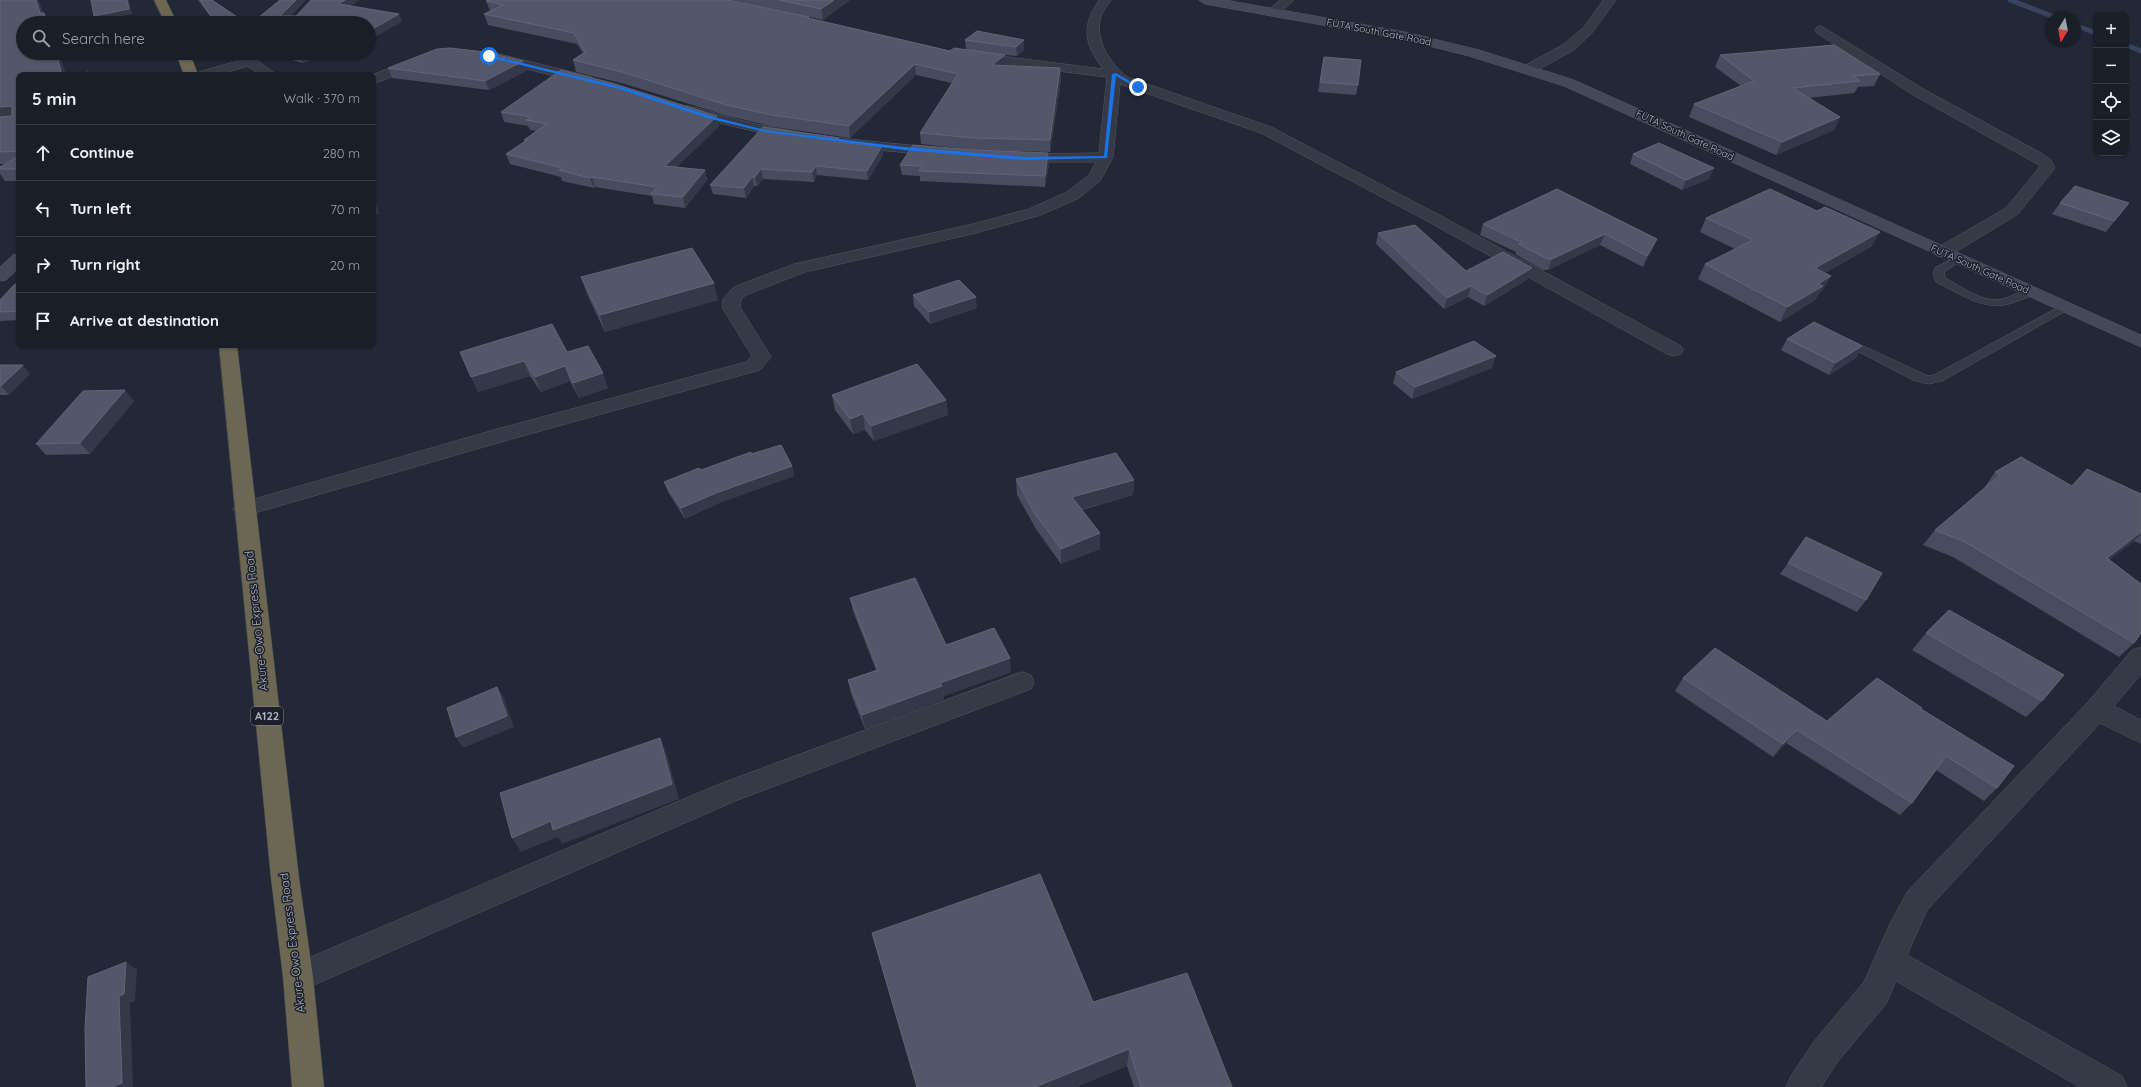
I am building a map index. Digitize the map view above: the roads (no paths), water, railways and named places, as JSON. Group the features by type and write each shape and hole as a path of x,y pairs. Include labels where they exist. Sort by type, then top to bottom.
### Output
{"highway":[{"path":"164,1 169,16"},
{"path":"186,60 191,72"},
{"name":"Akure-Owo Express Road","path":"228,348 244,509 298,977 308,1087"}],"main road":[{"name":"FUTA South Gate Road","path":"1205,0 1405,36 1474,53 1529,69 1569,83 2141,342"},
{"path":"0,276 16,261"}],"street":[{"path":"244,509 501,435 753,366 762,356 731,307 732,299 740,291 800,268 976,228 1035,212 1073,195 1095,178 1106,157 1114,74 1105,62 1095,41 1093,28 1095,15 1105,0"},
{"path":"1273,12 1288,0"},
{"path":"1529,69 1569,47 1587,31 1610,0"},
{"path":"1821,30 1920,93 2036,156 2046,163 2047,168 2012,211 1943,252"},
{"path":"376,79 432,55"},
{"path":"482,55 598,82"},
{"path":"963,55 1065,70 1114,74 1138,87 1266,130 1436,219 1674,350"},
{"path":"216,72 228,69 248,60"},
{"path":"258,60 268,72"},
{"path":"675,105 712,118 765,131 849,143 951,153"},
{"path":"1004,157 1106,157"},
{"path":"1802,1087 1827,1050 1875,994 1890,961 1899,936 1917,901 2097,709 2141,657"},
{"path":"298,977 726,793 1022,682"},
{"path":"2097,709 2141,732"},
{"path":"1890,961 2111,1087"}],"lane":[{"path":"1959,259 1939,270 1938,274 1940,280 1986,301 1996,303 2007,301 2031,292"},
{"path":"1841,340 1917,377 1928,380 1938,378 1967,363 2065,307"}],"waterway":[{"path":"2010,0 2045,13"},
{"path":"2081,27 2093,32"},
{"path":"2129,46 2141,51"}]}
